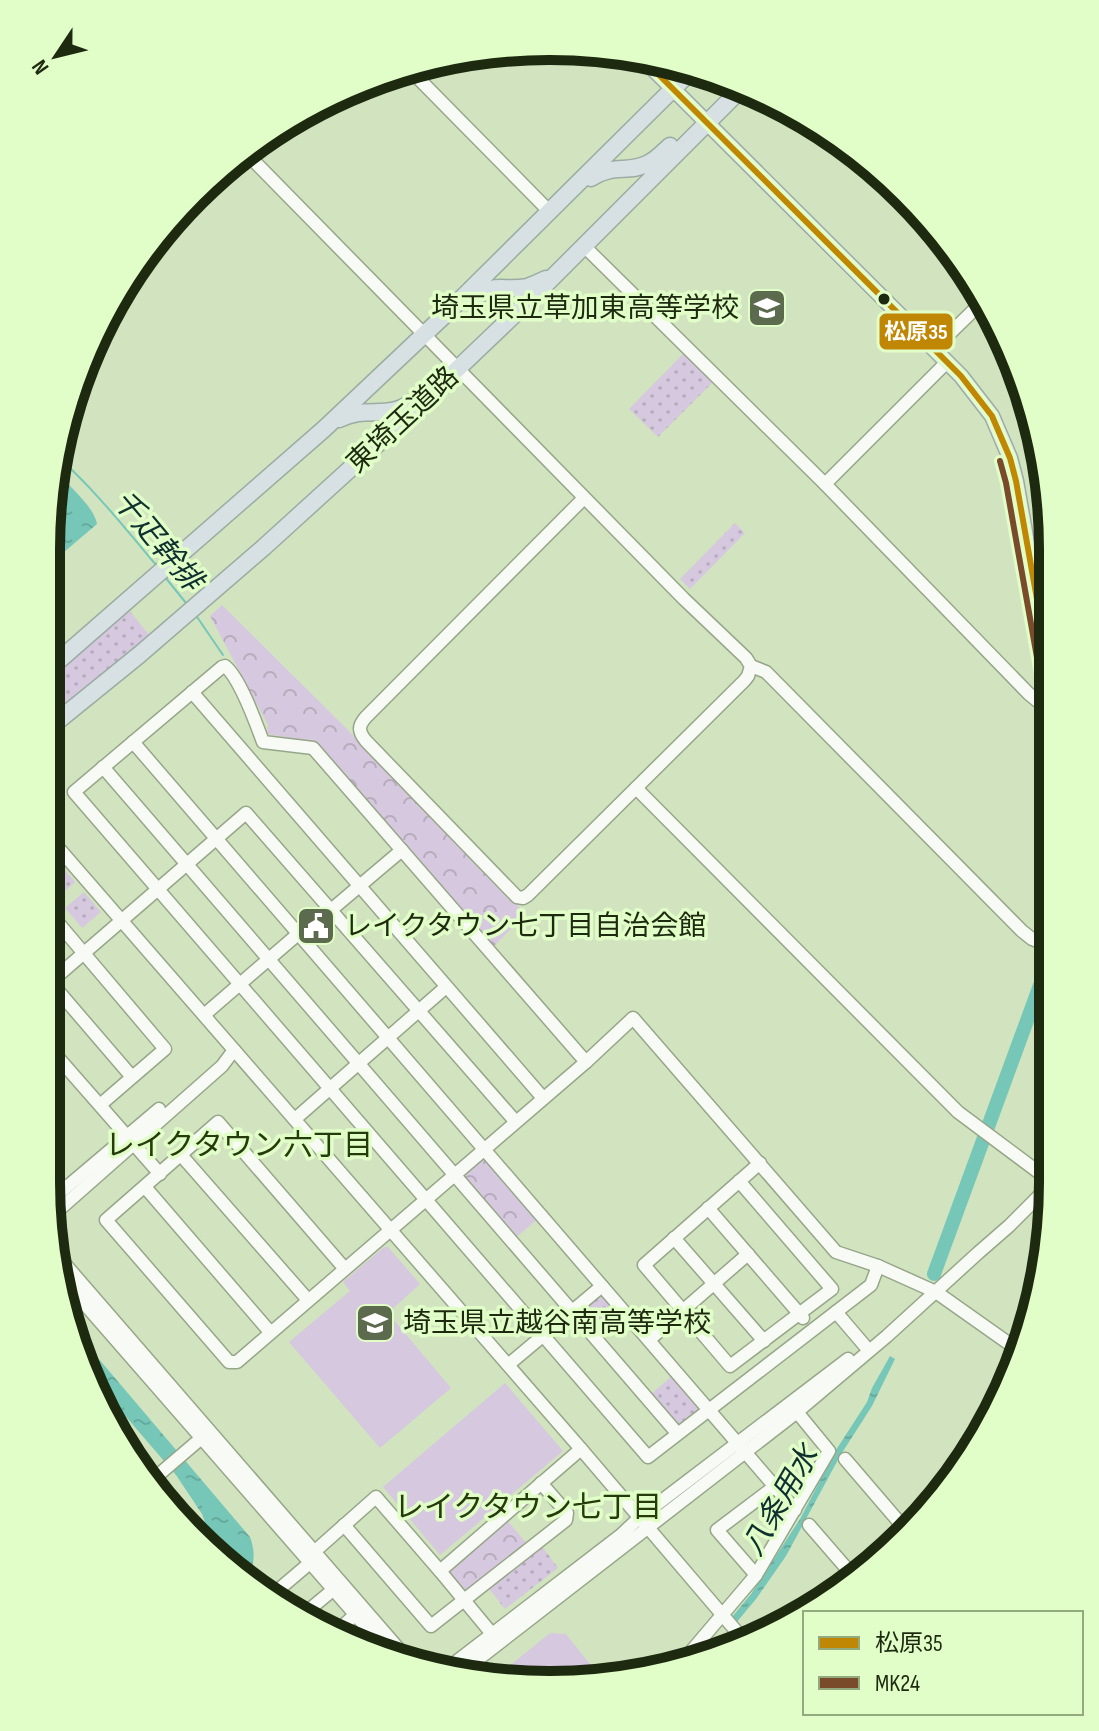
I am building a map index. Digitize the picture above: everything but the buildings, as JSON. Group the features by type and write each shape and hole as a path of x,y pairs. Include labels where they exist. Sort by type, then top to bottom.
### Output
{"highway":[{"name":"東埼玉道路","path":"60,659 324,429 425,334 683,79"},
{"path":"673,89 690,81"},
{"name":"東埼玉道路","path":"60,719 191,610 459,370 734,96"},
{"path":"570,192 603,170 648,164 685,131 708,123"},
{"path":"425,334 448,323 469,301 488,289 527,287 560,269"},
{"path":"324,429 351,414 399,410 438,379 459,370"}],"main road":[{"path":"656,72 947,362 992,416 1016,481 1039,610"}],"street":[{"path":"418,78 549,211"},
{"path":"253,160 751,666 766,672 1022,931 1039,942"},
{"path":"584,246 825,484 1039,702"},
{"path":"934,349 975,309"},
{"path":"825,484 947,362"},
{"path":"584,498 366,717 359,730 366,741 517,897 528,895 744,681 751,666"},
{"path":"586,1062 313,748 263,742 230,669 225,666 74,792 648,1457 871,1285 878,1266"},
{"path":"192,692 543,1098"},
{"path":"133,742 795,1510"},
{"path":"103,767 677,1433"},
{"path":"636,788 958,1112 1039,1172"},
{"path":"60,972 246,813 515,1121"},
{"path":"60,850 732,1627"},
{"path":"331,910 402,850"},
{"path":"60,925 165,1049 100,1105"},
{"path":"204,1015 298,934"},
{"path":"295,1119 446,987"},
{"path":"60,996 132,1077"},
{"path":"345,1269 218,1122 106,1220 229,1362 237,1362 586,1062 633,1018 836,1252 878,1266 936,1292 1011,1345"},
{"path":"60,1193 222,1066 234,1050"},
{"path":"60,1060 160,1174"},
{"path":"61,1207 130,1139"},
{"path":"181,1155 308,1300"},
{"path":"739,1181 832,1289 730,1366 644,1265 708,1208 739,1181 760,1163"},
{"path":"145,1187 270,1332"},
{"path":"742,1448 797,1412 887,1336 1039,1196"},
{"path":"708,1208 813,1330"},
{"path":"674,1238 764,1341"},
{"path":"649,1340 748,1254"},
{"path":"68,1268 205,1435"},
{"path":"508,1365 602,1286"},
{"path":"72,1289 395,1646"},
{"path":"470,1664 496,1639 936,1292"},
{"path":"836,1312 865,1346"},
{"path":"709,1644 732,1627 756,1575 829,1451 797,1412"},
{"path":"158,1475 205,1435"},
{"path":"440,1571 581,1449"},
{"path":"845,1459 900,1523"},
{"path":"344,1525 431,1626 566,1520 567,1513 541,1483"},
{"path":"756,1575 717,1530 774,1487"},
{"path":"278,1589 376,1497 496,1639"},
{"path":"809,1525 848,1570"},
{"path":"312,1557 334,1589 377,1639"},
{"path":"311,1608 334,1589"},
{"path":"343,1626 355,1615"},
{"path":"457,1662 496,1639"}],"green space":[{"path":"684,353 713,382 658,437 629,409"},
{"path":"735,523 745,533 690,589 680,579"},
{"path":"222,605 526,914 493,947 316,742 267,734 268,725 210,616"},
{"path":"128,609 151,637 60,711 60,668"},
{"path":"60,864 75,882 60,895"},
{"path":"84,892 101,912 82,928 65,908"},
{"path":"485,1158 538,1219 514,1239 462,1179"},
{"path":"384,1247 388,1247 420,1284 388,1313 451,1388 380,1448 289,1342 350,1291 343,1282"},
{"path":"598,1294 603,1294 619,1313 597,1333 581,1315 581,1309"},
{"path":"673,1375 700,1406 699,1412 681,1425 675,1425 650,1395"},
{"path":"505,1383 563,1451 440,1555 383,1487"},
{"path":"506,1519 528,1545 465,1591 461,1590 447,1574 448,1570"},
{"path":"541,1545 558,1568 505,1609 487,1586"},
{"path":"550,1633 566,1634 594,1669 550,1671 506,1669"}],"water":[{"path":"65,481 86,503 97,524 60,555"},
{"path":"89,1348 250,1537 253,1549 251,1569 207,1532 202,1514 176,1475 110,1398"},
{"path":"890,1356 895,1359 872,1406 840,1456 786,1556 736,1623 732,1617 751,1594 800,1519"}],"waterway":[{"name":"千疋幹排","path":"67,465 97,495 156,565"},
{"name":"千疋幹排","path":"165,577 186,603"},
{"name":"千疋幹排","path":"195,614 223,655"},
{"name":"八条用水","path":"934,1274 1039,988"}],"transit line":[{"name":"松原35","path":"656,72 961,376 992,416 1016,481 1039,610"},
{"name":"MK24","path":"1000,461 1039,669"}],"place":[{"name":"埼玉県立草加東高等学校","path":"767,308"},
{"name":"レイクタウン七丁目自治会館","path":"316,926"},
{"name":"埼玉県立越谷南高等学校","path":"375,1323"}],"district":[{"name":"レイクタウン六丁目","path":"239,1146"},
{"name":"レイクタウン七丁目","path":"528,1508"}]}
